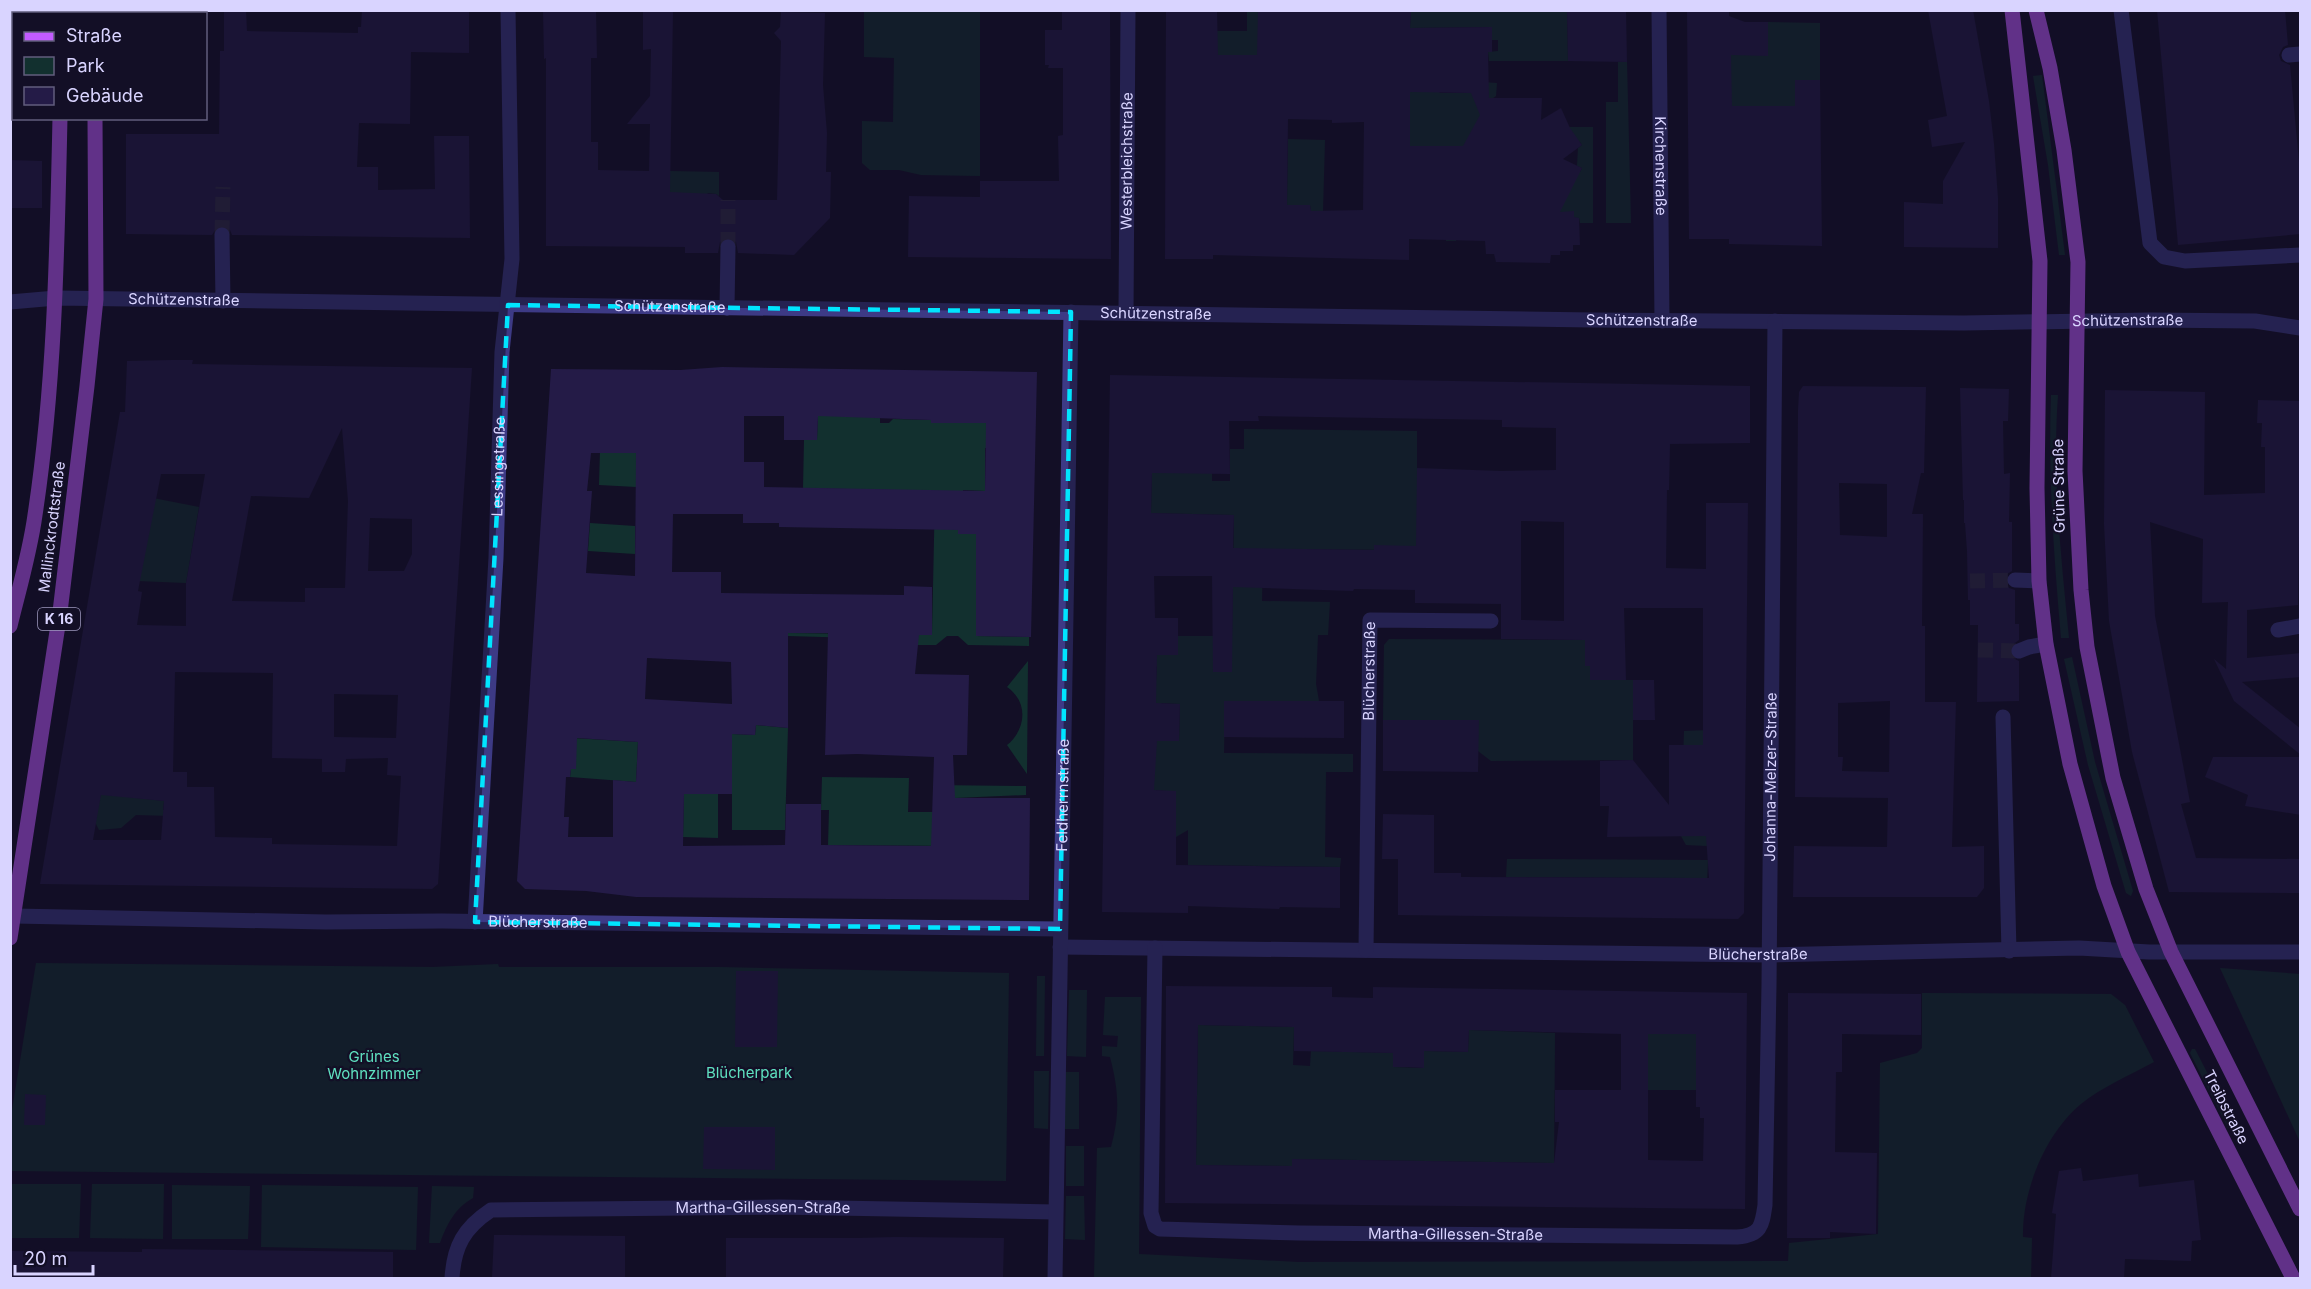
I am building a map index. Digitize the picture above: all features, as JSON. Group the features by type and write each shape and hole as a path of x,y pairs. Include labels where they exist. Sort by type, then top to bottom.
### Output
{"main road":[{"name":"Grüne Straße","path":"2012,10 2039,248 2041,321 2037,488 2040,581 2046,644 2070,764 2104,886 2128,952"},
{"name":"Grüne Straße","path":"2036,10 2050,68 2067,170 2078,262 2075,471 2079,569 2087,647 2114,778 2146,889 2170,952"},
{"name":"Mallinckrodtstraße","path":"10,626 35,517 46,428 56,298 60,120"},
{"name":"Mallinckrodtstraße","path":"10,938 60,612 96,299 95,120"},
{"name":"Treibstraße","path":"2128,952 2293,1278"},
{"name":"Treibstraße","path":"2170,952 2301,1209"}],"street":[{"name":"Lessingstraße","path":"475,922 496,558 502,352 512,248 508,10"},
{"name":"Westerbleichstraße","path":"1126,314 1128,10"},
{"name":"Kirchenstraße","path":"1659,10 1662,321"},
{"path":"2121,10 2150,243 2164,256 2185,261 2301,255"},
{"path":"222,235 222,301"},
{"path":"727,308 728,247"},
{"name":"Schützenstraße","path":"10,303 56,298 1662,321 1964,323 2078,320 2255,321 2301,328"},
{"name":"Feldherrnstraße","path":"1054,1278 1071,312"},
{"name":"Johanna-Melzer-Straße","path":"1757,1231 1762,1223 1765,1205 1770,955 1775,321"},
{"path":"2015,580 2040,581"},
{"name":"Blücherstraße","path":"1366,950 1370,620 1491,621"},
{"path":"2278,630 2301,626"},
{"path":"2019,651 2046,644"},
{"path":"2003,717 2009,951"},
{"name":"Blücherstraße","path":"14,916 315,922 1060,929"},
{"name":"Blücherstraße","path":"1060,947 1770,955 2079,948 2128,952 2170,952"},
{"name":"Martha-Gillessen-Straße","path":"1155,948 1151,1202 1151,1213 1155,1226 1164,1230 1621,1237 1737,1237 1749,1236 1757,1231"},
{"path":"2170,952 2301,952"},
{"name":"Martha-Gillessen-Straße","path":"452,1278 453,1262 460,1241 475,1221 491,1210 779,1207 1055,1212"}],"highlighted area":[{"path":"508,305 1071,312 1060,929 475,922"}],"green space":[{"path":"864,11 980,11 980,176 921,175 899,170 870,170 862,163 862,121 893,122 894,58 864,57"},
{"path":"1258,11 1258,22 1284,55 1212,55 1210,31 1247,31 1247,12"},
{"path":"1411,11 1567,11 1568,61 1489,61 1488,52 1498,51 1498,40 1492,40 1492,27 1410,28"},
{"path":"1768,22 1820,23 1820,80 1796,80 1795,106 1726,106 1730,54"},
{"path":"1410,61 1440,93 1480,93 1482,82 1497,83 1496,96 1480,107 1481,241 1457,233 1456,241 1446,241 1447,216 1410,169"},
{"path":"1618,62 1627,62 1631,223 1606,223 1606,102 1618,102"},
{"path":"2042,75 2065,255 2059,255 2048,165 2033,76"},
{"path":"1551,127 1593,127 1593,223 1580,223 1579,218 1560,217 1560,201 1575,170 1580,172 1582,168 1577,166 1578,148 1582,145"},
{"path":"1288,139 1325,140 1323,211 1311,211 1310,205 1287,205"},
{"path":"670,171 719,172 719,196 708,193 705,196 669,199"},
{"path":"2051,395 2058,395 2057,486 2060,547 2069,638 2061,638 2056,577 2051,487"},
{"path":"818,415 880,416 880,423 889,423 893,419 931,420 931,423 998,423 1035,448 985,448 985,491 963,490 963,513 958,513 958,534 976,534 976,636 1029,637 1029,646 968,645 958,636 947,636 936,645 897,645 892,639 788,636 788,633 932,635 935,491 803,488 804,440 817,439"},
{"path":"1244,429 1417,431 1417,534 1500,535 1415,550 1263,549 1262,601 1330,602 1328,635 1318,635 1316,684 1319,701 1225,701 1224,753 1353,754 1353,772 1326,772 1325,857 1341,858 1340,867 1188,865 1188,830 1176,837 1176,792 1156,790 1153,795 1149,749 1159,739 1179,741 1180,704 1162,703 1154,709 1157,667 1151,655 1178,636 1232,636 1234,515 1151,513 1152,473 1212,441 1212,481 1230,481 1230,449 1244,449"},
{"path":"637,448 636,487 599,485 600,451"},
{"path":"153,498 199,507 186,583 138,581"},
{"path":"590,523 635,526 635,554 588,551"},
{"path":"1389,639 1589,640 1585,650 1585,666 1590,666 1590,680 1633,680 1633,760 1491,761 1478,751 1478,721 1383,720 1384,645"},
{"path":"2072,657 2095,762 2133,891 2131,896 2126,893 2088,765 2064,659"},
{"path":"1028,661 1027,774 1007,745 1018,732 1022,708 1014,693 1007,687"},
{"path":"756,725 788,728 785,830 732,830 732,734 755,735"},
{"path":"1709,730 1707,846 1686,845 1681,836 1684,731"},
{"path":"573,738 638,742 636,782 570,777 571,769 576,769"},
{"path":"822,777 909,778 908,812 962,812 961,846 828,845 829,810 821,810"},
{"path":"933,785 1026,786 1026,795 955,798"},
{"path":"101,794 164,801 163,810 172,811 172,816 136,815 121,828 99,830 95,822"},
{"path":"684,794 718,794 718,838 683,837"},
{"path":"1507,859 1708,860 1707,883 1686,878 1506,877"},
{"name":"Blücherpark","path":"36,963 433,967 498,964 499,967 719,967 1009,973 1006,1181 11,1171 11,1116"},
{"path":"2220,968 2300,974 2300,1142"},
{"path":"1037,976 1045,976 1044,1056 1036,1056"},
{"path":"1069,990 1087,990 1086,1057 1067,1056"},
{"path":"1922,993 2111,994 2125,1005 2154,1062 2081,1104 2068,1116 2047,1147 2031,1183 2024,1219 2023,1237 2032,1238 2031,1278 1094,1278 1097,1148 1111,1147 1117,1113 1117,1092 1110,1057 1102,1056 1102,1046 1117,1047 1118,1036 1103,1035 1105,997 1141,997 1139,1254 1298,1262 1788,1261 1789,1243 1878,1234 1880,1063 1917,1053 1922,1048"},
{"path":"1198,1025 1294,1027 1293,1065 1310,1066 1311,1051 1393,1053 1393,1067 1423,1068 1424,1051 1468,1052 1469,1030 1555,1033 1554,1163 1292,1159 1292,1166 1196,1165"},
{"path":"1648,1034 1705,1034 1696,1063 1696,1090 1648,1090"},
{"path":"2192,1049 2195,1049 2234,1125 2233,1131 2228,1128 2190,1053"},
{"path":"1034,1071 1049,1071 1048,1129 1034,1128"},
{"path":"1063,1072 1079,1072 1079,1129 1063,1129"},
{"path":"1066,1146 1084,1146 1084,1186 1066,1186"},
{"path":"11,1184 81,1184 79,1238 11,1238"},
{"path":"92,1184 164,1184 163,1239 90,1238"},
{"path":"172,1185 250,1186 248,1239 172,1239"},
{"path":"262,1185 418,1187 416,1250 261,1247"},
{"path":"432,1186 474,1187 473,1198 452,1217 440,1243 429,1243"},
{"path":"1066,1196 1084,1196 1085,1240 1065,1239"}],"building":[{"path":"224,10 246,10 247,31 358,33 358,27 361,27 362,10 469,10 469,53 411,52 410,124 359,123 357,167 378,167 378,190 435,189 434,136 469,136 470,238 232,235 230,230 222,225 217,227 212,235 126,234 126,134 219,134 220,51 224,51"},
{"path":"543,10 596,10 597,58 591,58 591,142 598,142 598,170 649,171 650,124 627,124 650,96 651,49 643,50 643,11 673,11 670,192 716,194 723,200 777,200 781,41 774,33 780,27 781,12 825,13 823,85 827,133 826,172 831,172 830,218 794,255 738,253 736,242 729,237 720,242 718,253 685,253 685,247 546,246 546,58 544,59"},
{"path":"1062,10 1110,10 1111,259 908,257 909,196 980,197 980,181 1059,181 1058,136 1063,135 1063,68 1048,68 1049,65 1045,65 1045,30 1062,30"},
{"path":"1166,10 1217,10 1218,55 1257,55 1258,10 1411,10 1410,28 1492,27 1492,52 1488,52 1489,98 1542,98 1541,120 1561,108 1570,128 1582,145 1563,159 1582,168 1560,212 1574,211 1574,217 1579,218 1580,245 1573,245 1573,251 1560,251 1560,255 1551,255 1550,263 1496,262 1494,254 1486,254 1485,241 1409,239 1409,260 1213,255 1213,259 1165,259","holes":["1410,92 1471,93 1480,115 1463,146 1410,146","1288,119 1332,120 1332,123 1364,122 1363,210 1311,211 1310,205 1287,205"]},
{"path":"1567,10 1626,10 1627,62 1568,61"},
{"path":"1687,10 1729,10 1729,16 1745,22 1768,22 1768,56 1731,55 1732,106 1795,106 1795,80 1820,80 1822,246 1729,244 1729,239 1689,239"},
{"path":"1928,10 1973,10 1994,144 1998,198 1998,248 1904,247 1904,202 1943,204 1943,181 1965,142 1932,147 1928,120 1947,116"},
{"path":"2157,10 2285,10 2288,45 2283,47 2279,55 2281,61 2290,65 2301,183 2301,234 2178,245"},
{"path":"10,160 42,161 42,208 10,208"},
{"path":"193,360 192,364 472,368 438,884 432,889 40,884 120,412 125,412 127,361","holes":["342,428 348,501 345,588 305,588 305,602 232,601 251,496 309,498","161,474 205,474 186,583 186,626 137,625 142,592 138,591","370,518 412,519 412,554 404,571 368,571","175,672 273,673 272,758 322,759 322,772 345,772 346,759 388,758 387,775 401,776 397,846 272,844 272,838 215,837 214,787 187,787 187,772 173,772","334,694 398,695 396,738 334,737","101,795 164,801 161,840 93,840"]},
{"path":"722,367 1037,372 1031,637 976,636 976,534 958,534 958,530 779,527 779,523 743,523 743,514 673,514 672,572 721,572 721,593 904,595 904,586 932,587 932,635 919,635 915,674 969,675 967,755 953,755 955,798 1030,798 1029,900 636,897 586,891 525,889 517,881 551,369 680,370","holes":["744,416 784,416 784,440 817,440 818,416 931,420 931,423 986,423 985,491 764,487 764,462 744,462","591,453 636,453 635,576 586,573 592,491 587,491","788,633 828,633 825,755 934,757 931,846 821,845 821,804 786,804 785,845 683,846 684,794 732,794 732,734 755,735 756,725 788,728","647,658 731,662 732,704 645,699","577,738 638,742 636,782 613,780 613,837 568,837 569,817 564,817 566,777 570,777 571,769 576,769"]},
{"path":"1110,375 1750,386 1750,443 1670,444 1669,490 1667,490 1666,568 1706,569 1706,503 1748,503 1744,913 1738,919 1398,915 1398,859 1382,859 1383,814 1434,815 1434,873 1461,873 1461,877 1709,878 1706,836 1607,837 1609,806 1600,806 1600,761 1633,760 1669,805 1669,745 1703,745 1703,608 1624,608 1626,680 1590,680 1590,666 1585,666 1585,640 1501,639 1501,604 1415,603 1415,590 1354,589 1353,591 1233,587 1232,672 1213,672 1212,576 1154,576 1155,618 1178,618 1178,655 1157,655 1156,703 1180,704 1179,741 1157,741 1154,790 1176,791 1176,865 1340,867 1340,908 1280,907 1279,909 1188,906 1188,913 1102,912","holes":["1258,416 1502,420 1502,427 1556,428 1556,470 1417,468 1416,546 1374,545 1374,550 1233,548 1234,515 1151,513 1152,473 1230,474 1229,421 1259,421","1521,521 1564,522 1564,621 1521,620"]},
{"path":"1803,386 1926,387 1924,473 1921,473 1912,514 1923,514 1922,626 1925,626 1925,702 1956,702 1952,847 1984,846 1984,888 1977,897 1793,897 1794,846 1887,847 1888,798 1795,797 1799,392","holes":["1839,483 1887,484 1887,537 1840,535","1890,701 1889,772 1842,771 1843,757 1838,757 1838,703"]},
{"path":"1960,388 2009,389 2008,421 2003,421 2004,474 2010,473 2009,522 2012,522 2012,571 2007,574 2005,580 2009,588 2015,590 2015,624 2019,624 2019,640 2009,650 2013,658 2019,661 2019,701 1977,702 1978,625 1970,625 1970,600 1968,600"},
{"path":"2105,390 2205,392 2204,495 2265,493 2265,447 2261,447 2262,423 2257,423 2258,400 2301,401 2298,605 2247,610 2247,658 2301,653 2301,677 2242,682 2301,729 2301,755 2234,701 2214,659 2226,669 2228,602 2202,603 2203,539 2150,522 2155,616 2190,802 2181,804 2196,858 2301,859 2301,893 2169,892 2132,752 2109,621 2104,524"},
{"path":"1633,680 1654,680 1655,720 1633,720"},
{"path":"1224,701 1344,701 1344,738 1224,737"},
{"path":"1383,720 1479,720 1478,772 1383,771"},
{"path":"2213,757 2301,757 2301,815 2245,806 2248,795 2205,777"},
{"path":"736,971 778,971 777,1047 735,1047"},
{"path":"1166,986 1332,987 1332,997 1373,998 1373,987 1747,993 1745,1209 1165,1203","holes":["1198,1025 1294,1027 1294,1051 1393,1053 1393,1067 1424,1068 1424,1051 1468,1052 1469,1030 1621,1034 1621,1090 1555,1090 1555,1122 1559,1122 1554,1163 1292,1159 1292,1166 1196,1165","1648,1034 1696,1034 1696,1107 1700,1107 1700,1118 1704,1118 1703,1161 1648,1160"]},
{"path":"1788,993 1921,994 1921,1035 1842,1034 1842,1072 1836,1072 1835,1152 1877,1153 1876,1234 1830,1232 1830,1238 1787,1238"},
{"path":"25,1094 46,1095 45,1125 24,1125"},
{"path":"704,1127 775,1127 775,1170 703,1169"},
{"path":"2081,1168 2083,1181 2138,1174 2139,1187 2194,1180 2201,1240 2192,1241 2191,1261 2125,1259 2124,1278 2051,1278 2056,1214 2052,1213 2059,1171"},
{"path":"494,1235 625,1236 625,1277 492,1278"},
{"path":"726,1238 1004,1238 1003,1278 726,1278"},
{"path":"142,1249 393,1252 393,1278 10,1278 10,1251 142,1252"}],"tunnel":[{"path":"222,235 223,187"},
{"path":"728,200 728,247"},
{"path":"1970,581 2015,580"},
{"path":"1978,650 2019,651"}],"park label":[{"name":"Grünes Wohnzimmer","path":"374,1066"}]}
